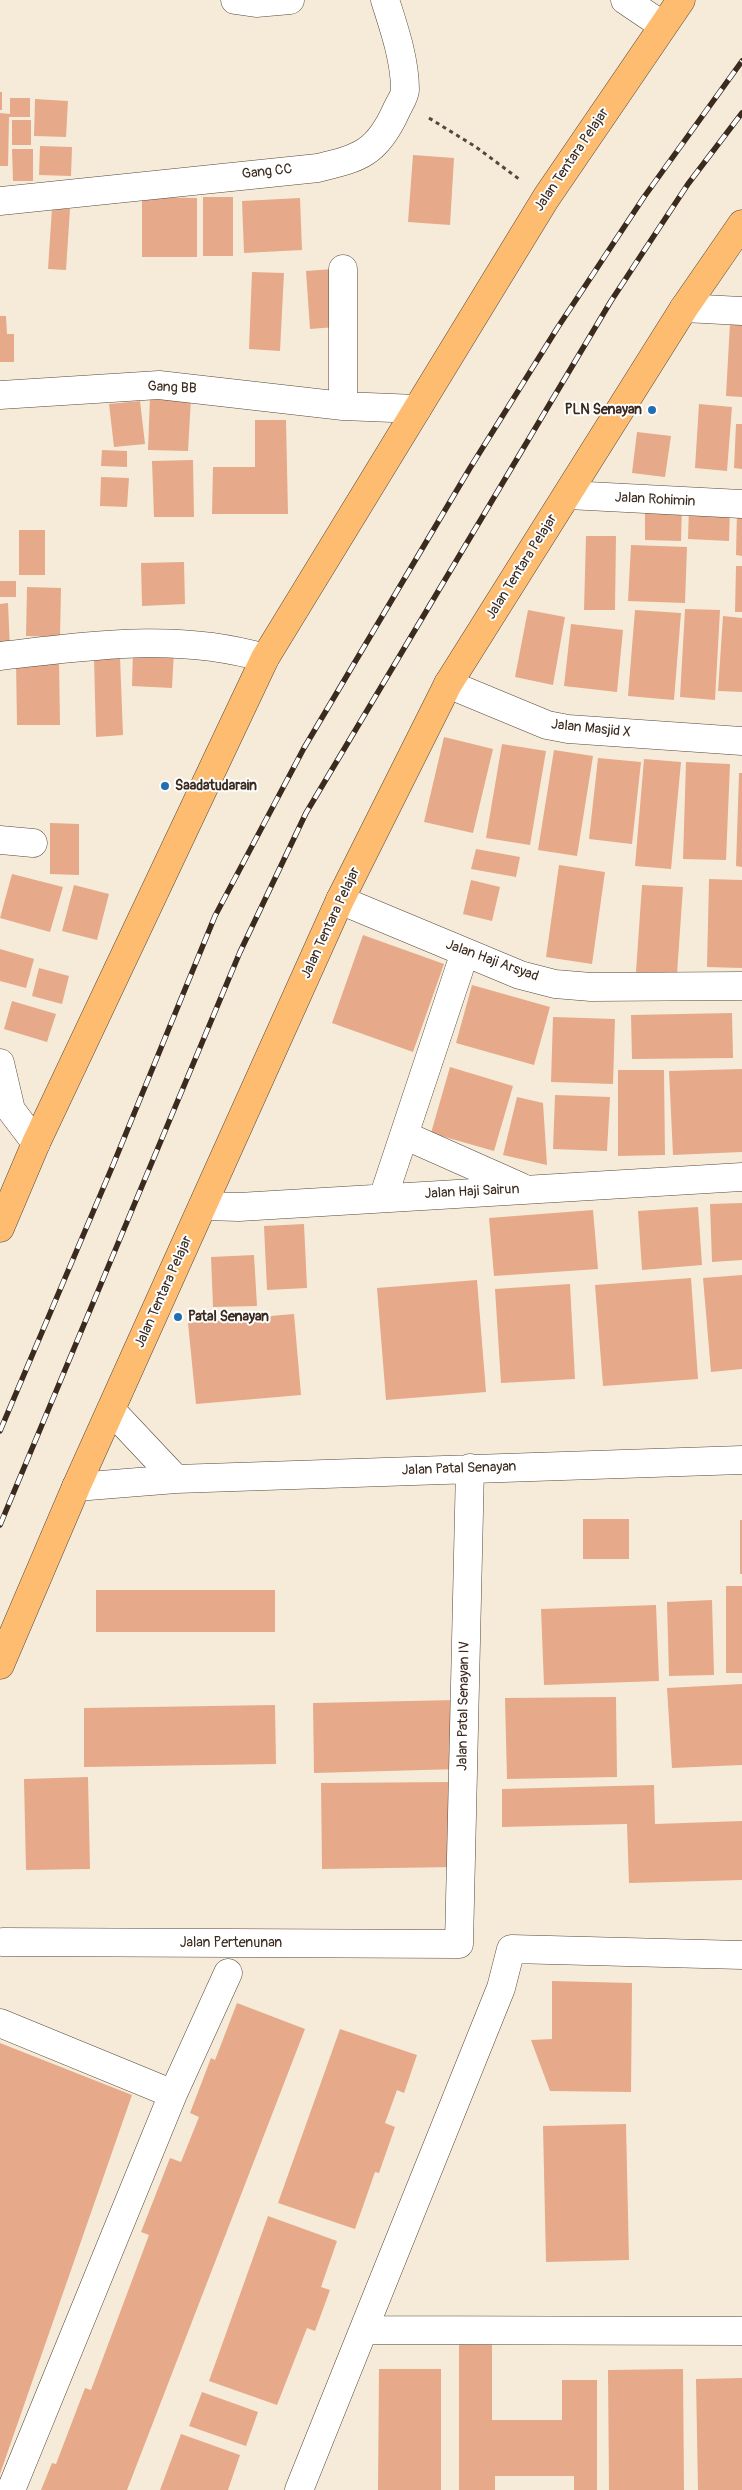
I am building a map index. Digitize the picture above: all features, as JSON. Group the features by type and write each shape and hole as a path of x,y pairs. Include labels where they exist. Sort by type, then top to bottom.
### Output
{"highway":[{"name":"Jalan Tentara Pelajar","path":"0,1228 36,1142 265,658 546,198 662,25 681,0"},
{"name":"Jalan Tentara Pelajar","path":"0,1665 76,1487 340,900 448,684 684,308 742,224"}],"street":[{"path":"235,0 256,3 290,0"},
{"path":"385,0 399,49 405,92"},
{"path":"625,0 662,25"},
{"name":"Gang CC","path":"0,200 318,168 347,161 369,151 380,138 391,122 405,92"},
{"path":"343,268 343,406"},
{"path":"684,308 742,311"},
{"name":"Gang BB","path":"0,395 159,385 343,406 417,409"},
{"name":"Jalan Rohimin","path":"568,495 742,504"},
{"path":"0,656 96,646 166,642 236,649 265,658"},
{"name":"Jalan Masjid X","path":"448,684 547,725 568,730 742,741"},
{"path":"0,840 33,843"},
{"name":"Jalan Haji Arsyad","path":"340,900 520,974 555,984 591,987 742,986"},
{"path":"383,1198 465,952"},
{"path":"0,1062 11,1110 36,1142"},
{"path":"404,1135 526,1189"},
{"name":"Jalan Haji Sairun","path":"203,1206 239,1206 742,1177"},
{"path":"111,1410 176,1479"},
{"name":"Jalan Patal Senayan","path":"76,1487 176,1479 742,1460"},
{"name":"Jalan Patal Senayan IV","path":"459,1944 470,1468"},
{"name":"Jalan Pertenunan","path":"3,1942 459,1944"},
{"path":"299,2490 501,1988 512,1949 742,1955"},
{"path":"11,2490 173,2094 228,1973"},
{"path":"0,2023 173,2094"},
{"path":"364,2330 742,2331"}],"path":[{"path":"405,92 427,117 495,162"}],"building":[{"path":"0,92 2,92 2,110 0,110"},
{"path":"10,98 30,98 30,117 9,117 8,166 0,166 0,113 10,114"},
{"path":"35,99 68,101 66,137 34,136"},
{"path":"12,120 31,120 31,145 12,145"},
{"path":"40,146 72,147 71,176 39,175"},
{"path":"12,149 33,149 33,181 13,181"},
{"path":"413,155 454,158 450,225 408,222"},
{"path":"142,197 197,198 197,257 142,257"},
{"path":"203,197 233,197 233,256 203,256"},
{"path":"300,198 302,250 244,253 242,201"},
{"path":"52,208 70,209 66,270 48,269"},
{"path":"333,269 336,327 310,329 306,271"},
{"path":"252,272 284,273 280,351 249,349"},
{"path":"0,316 6,316 7,334 14,334 14,362 0,362"},
{"path":"730,323 742,324 742,397 726,396"},
{"path":"150,396 191,398 188,451 148,450"},
{"path":"140,401 145,444 114,447 109,404"},
{"path":"699,404 732,407 727,471 695,468"},
{"path":"255,420 286,420 288,514 212,514 213,467 255,467"},
{"path":"736,424 742,424 742,469 734,468"},
{"path":"637,432 671,436 665,477 632,473"},
{"path":"102,450 127,451 127,467 101,466"},
{"path":"193,460 194,517 154,517 152,461"},
{"path":"101,477 129,478 127,507 100,506"},
{"path":"645,505 682,505 681,541 645,540"},
{"path":"689,507 730,508 729,541 688,539"},
{"path":"737,510 742,510 742,556 736,555"},
{"path":"19,530 45,530 45,575 19,575"},
{"path":"586,536 616,536 615,610 584,610"},
{"path":"631,545 687,547 685,603 628,601"},
{"path":"184,562 185,604 142,606 141,563"},
{"path":"736,566 742,566 742,612 735,612"},
{"path":"0,581 16,581 16,597 0,597"},
{"path":"27,587 61,588 60,637 26,636"},
{"path":"8,603 10,649 0,649 0,604"},
{"path":"685,609 720,610 715,700 680,697"},
{"path":"528,610 565,617 553,685 515,677"},
{"path":"635,610 681,613 674,700 628,696"},
{"path":"723,616 742,618 742,692 718,691"},
{"path":"571,624 623,630 617,692 564,686"},
{"path":"133,649 174,651 172,688 132,686"},
{"path":"120,657 123,735 96,737 94,658"},
{"path":"59,660 60,725 17,725 16,661"},
{"path":"444,737 493,749 473,833 424,822"},
{"path":"502,744 546,751 530,845 486,838"},
{"path":"554,750 593,756 577,856 538,850"},
{"path":"598,758 641,762 632,844 589,839"},
{"path":"644,759 681,762 671,869 635,866"},
{"path":"686,762 730,764 726,860 683,859"},
{"path":"739,773 742,773 742,867 736,866"},
{"path":"50,823 79,824 79,875 50,874"},
{"path":"476,849 520,857 516,877 471,869"},
{"path":"559,865 605,872 592,964 546,957"},
{"path":"12,874 63,887 50,932 0,918"},
{"path":"709,879 742,880 742,968 707,967"},
{"path":"471,880 500,887 492,921 463,914"},
{"path":"74,885 109,894 97,940 62,931"},
{"path":"642,885 683,887 677,974 636,972"},
{"path":"363,935 444,964 413,1052 332,1023"},
{"path":"0,949 34,959 26,988 0,981"},
{"path":"39,968 69,976 62,1004 32,996"},
{"path":"472,985 550,1007 534,1065 456,1043"},
{"path":"12,1001 56,1014 47,1042 4,1029"},
{"path":"732,1013 733,1058 632,1059 631,1015"},
{"path":"553,1017 615,1019 613,1084 551,1082"},
{"path":"450,1067 513,1086 494,1151 431,1133"},
{"path":"742,1069 742,1152 673,1155 669,1071"},
{"path":"618,1070 664,1070 665,1155 618,1156"},
{"path":"555,1095 610,1097 607,1151 553,1149"},
{"path":"517,1097 543,1103 547,1165 503,1155"},
{"path":"742,1203 742,1260 712,1262 710,1204"},
{"path":"698,1207 702,1265 642,1270 638,1211"},
{"path":"593,1210 598,1269 494,1276 489,1218"},
{"path":"304,1224 307,1288 267,1290 264,1226"},
{"path":"254,1255 257,1306 213,1307 211,1257"},
{"path":"742,1275 742,1369 711,1372 703,1278"},
{"path":"691,1278 698,1379 603,1386 595,1285"},
{"path":"477,1280 486,1392 386,1400 377,1288"},
{"path":"570,1284 575,1379 501,1383 495,1289"},
{"path":"294,1314 301,1395 196,1404 188,1323"},
{"path":"583,1519 629,1519 629,1559 583,1559"},
{"path":"740,1520 742,1520 742,1574 740,1574"},
{"path":"726,1586 742,1586 742,1673 726,1673"},
{"path":"96,1590 275,1590 275,1632 96,1632"},
{"path":"712,1600 714,1675 669,1676 667,1602"},
{"path":"656,1605 659,1681 544,1685 541,1609"},
{"path":"742,1684 742,1765 672,1768 667,1688"},
{"path":"616,1697 617,1777 507,1779 505,1698"},
{"path":"458,1700 459,1769 314,1773 313,1703"},
{"path":"275,1705 276,1764 84,1767 84,1708"},
{"path":"88,1777 90,1869 26,1870 24,1779"},
{"path":"455,1782 456,1867 322,1869 321,1783"},
{"path":"654,1785 655,1824 742,1821 742,1880 629,1883 627,1824 502,1827 502,1789"},
{"path":"552,1981 632,1983 631,2092 550,2091 531,2040 552,2039"},
{"path":"237,2003 305,2029 127,2490 41,2490 52,2463 56,2464 85,2388 91,2390 149,2235 141,2232 170,2158 181,2162 199,2117 190,2113 211,2058 215,2060"},
{"path":"340,2029 417,2055 404,2093 397,2090 385,2123 395,2127 379,2173 375,2172 355,2229 278,2203"},
{"path":"0,2043 132,2095 0,2474"},
{"path":"626,2124 629,2260 546,2262 543,2126"},
{"path":"268,2216 337,2241 321,2287 330,2290 315,2331 307,2328 277,2405 209,2381"},
{"path":"459,2342 492,2342 492,2420 562,2420 562,2380 597,2380 597,2490 574,2490 574,2476 495,2476 495,2490 459,2490"},
{"path":"379,2369 441,2369 441,2490 378,2490"},
{"path":"683,2369 684,2490 609,2490 608,2370"},
{"path":"742,2378 742,2490 698,2490 696,2379"},
{"path":"202,2392 258,2412 246,2446 189,2426"},
{"path":"181,2434 240,2455 228,2490 160,2490"}],"railway":[{"path":"0,1431 113,1165 215,916 304,748 470,468 558,327 644,197 742,61"},
{"path":"0,1525 240,952 306,813 611,301 688,184 742,113"}],"place":[{"name":"PLN Senayan","path":"652,410"},
{"name":"Saadatudarain","path":"165,786"},
{"name":"Patal Senayan","path":"178,1317"}]}
